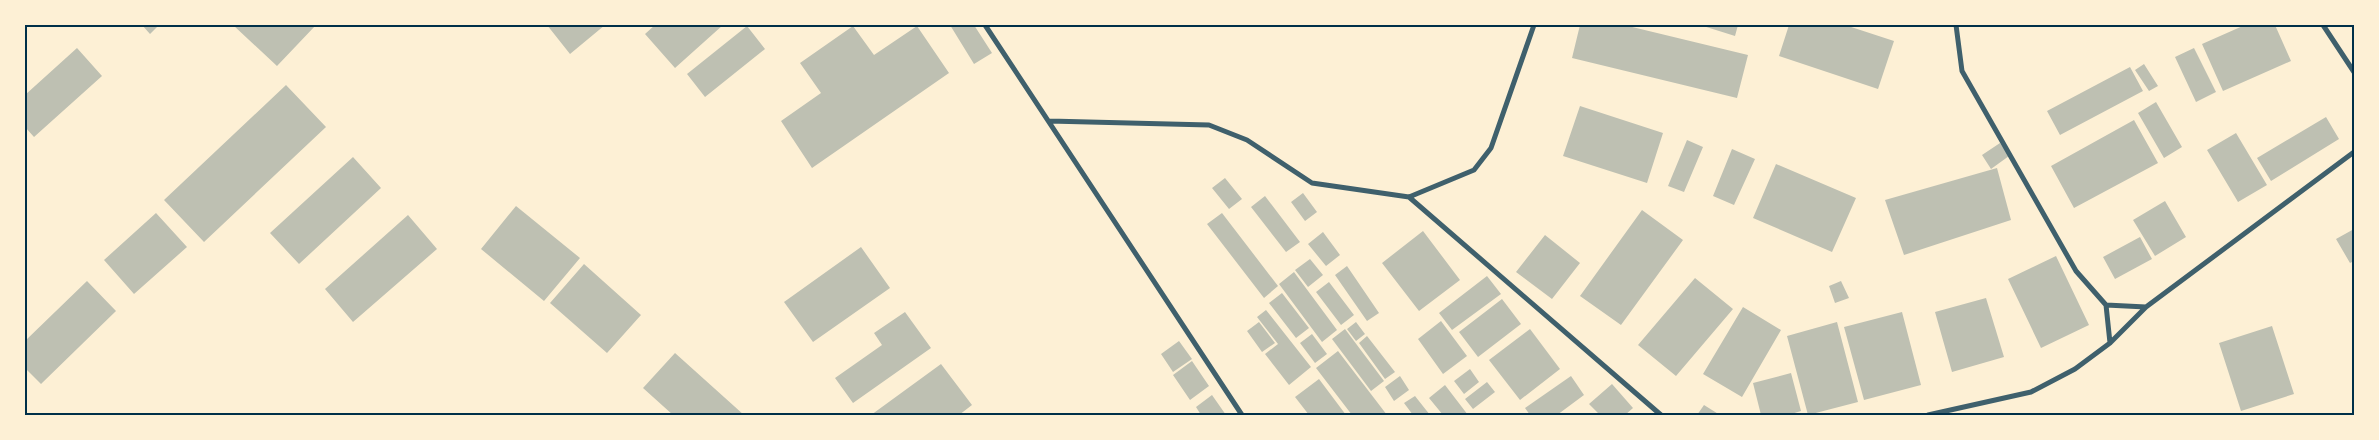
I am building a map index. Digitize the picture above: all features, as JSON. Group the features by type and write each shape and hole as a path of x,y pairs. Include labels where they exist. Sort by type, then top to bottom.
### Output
{"street":[{"path":"986,25 1242,415"},
{"path":"1049,121 1209,125 1247,140 1312,183 1409,197 1474,170 1491,148 1534,25"},
{"path":"1956,25 1962,71 2076,271 2106,305 2110,343"},
{"path":"2323,25 2354,72"},
{"path":"1928,415 2031,392 2076,369 2110,343 2146,307 2354,152"},
{"path":"1409,197 1661,415"},
{"path":"2106,305 2146,307"}],"building":[{"path":"142,25 159,25 150,34"},
{"path":"233,25 316,25 277,66"},
{"path":"547,25 605,25 570,54"},
{"path":"655,25 723,25 675,68 645,34"},
{"path":"950,25 974,25 992,53 974,64"},
{"path":"1580,25 1624,25 1748,55 1737,98 1572,58"},
{"path":"1700,25 1738,25 1735,36"},
{"path":"1789,25 1845,25 1894,41 1878,89 1779,56"},
{"path":"2245,25 2275,25 2291,61 2223,91 2202,44"},
{"path":"747,26 765,49 705,97 687,74"},
{"path":"853,26 874,55 917,26 949,73 812,168 781,121 821,93 800,63"},
{"path":"77,48 102,76 34,137 25,127 25,95"},
{"path":"2194,48 2216,92 2196,102 2175,57"},
{"path":"2144,64 2158,86 2149,91 2135,70"},
{"path":"2130,67 2143,91 2060,135 2047,111"},
{"path":"286,85 326,127 204,242 164,200"},
{"path":"2156,102 2182,147 2164,158 2138,113"},
{"path":"1580,106 1663,133 1647,183 1563,156"},
{"path":"2326,117 2339,139 2271,181 2257,158"},
{"path":"2134,120 2158,163 2074,208 2051,166"},
{"path":"2236,133 2267,185 2238,202 2207,150"},
{"path":"1687,140 1703,147 1684,192 1668,186"},
{"path":"2000,143 2009,156 1991,169 1982,155"},
{"path":"1732,149 1755,159 1734,205 1713,196"},
{"path":"353,157 381,188 299,264 270,233"},
{"path":"1776,164 1856,198 1832,252 1753,218"},
{"path":"1997,168 2011,220 1904,255 1885,200"},
{"path":"1225,178 1242,199 1229,209 1212,188"},
{"path":"1303,193 1317,212 1305,221 1291,202"},
{"path":"1265,196 1300,242 1286,252 1251,207"},
{"path":"2165,201 2186,237 2155,256 2133,220"},
{"path":"516,206 580,258 544,301 481,249"},
{"path":"1642,210 1683,240 1621,325 1580,296"},
{"path":"156,213 187,247 134,294 104,260"},
{"path":"1222,213 1278,286 1264,298 1207,224"},
{"path":"408,215 437,249 353,322 325,289"},
{"path":"2354,229 2354,261 2350,263 2336,239"},
{"path":"1423,231 1460,280 1419,311 1382,263"},
{"path":"1323,232 1340,255 1326,266 1308,244"},
{"path":"1545,235 1580,263 1552,299 1516,272"},
{"path":"2140,237 2152,259 2115,279 2103,257"},
{"path":"861,247 890,288 813,342 784,302"},
{"path":"2056,256 2089,325 2041,348 2008,279"},
{"path":"1310,259 1323,275 1308,287 1295,270"},
{"path":"584,264 641,315 607,353 550,303"},
{"path":"1347,266 1379,313 1367,321 1335,275"},
{"path":"1294,272 1337,330 1322,342 1279,284"},
{"path":"1487,276 1501,294 1452,330 1439,313"},
{"path":"1695,278 1733,309 1676,376 1638,345"},
{"path":"87,281 116,311 41,384 25,368 25,341"},
{"path":"1841,281 1849,298 1835,303 1829,286"},
{"path":"1329,282 1354,315 1341,325 1316,292"},
{"path":"1282,293 1309,328 1296,338 1269,303"},
{"path":"1986,298 2004,357 1952,372 1935,312"},
{"path":"1502,299 1521,324 1478,357 1459,332"},
{"path":"1743,307 1781,330 1742,397 1703,374"},
{"path":"1266,310 1311,367 1289,385 1265,354 1278,344 1257,317"},
{"path":"905,312 931,348 853,403 835,378 882,345 874,333"},
{"path":"1902,312 1921,385 1864,400 1844,327"},
{"path":"1441,321 1467,356 1443,374 1418,339"},
{"path":"1259,322 1275,343 1262,352 1247,331"},
{"path":"1356,322 1365,334 1356,341 1347,329"},
{"path":"1837,322 1858,402 1808,415 1787,336"},
{"path":"2272,326 2294,394 2241,411 2219,343"},
{"path":"1345,329 1384,381 1371,391 1332,339"},
{"path":"1530,329 1560,369 1520,400 1489,360"},
{"path":"1312,334 1327,354 1315,363 1300,343"},
{"path":"1367,336 1395,372 1385,379 1359,343"},
{"path":"1179,341 1192,359 1173,372 1161,354"},
{"path":"1338,351 1387,415 1352,415 1316,368"},
{"path":"675,353 744,415 673,415 643,388"},
{"path":"1192,361 1209,386 1190,400 1173,375"},
{"path":"941,364 972,405 959,415 871,415"},
{"path":"1470,369 1479,382 1464,394 1454,381"},
{"path":"1791,373 1801,411 1788,415 1761,415 1753,383"},
{"path":"1400,376 1409,390 1394,401 1385,387"},
{"path":"1571,376 1584,395 1557,415 1530,415 1525,408"},
{"path":"1319,379 1346,415 1309,415 1295,397"},
{"path":"1487,382 1495,392 1473,409 1465,399"},
{"path":"1612,384 1633,408 1625,415 1600,415 1589,404"},
{"path":"1445,385 1468,415 1443,415 1429,398"},
{"path":"1212,395 1226,415 1201,415 1196,407"},
{"path":"1415,396 1430,415 1413,415 1404,403"},
{"path":"1704,405 1720,415 1697,415"}]}
